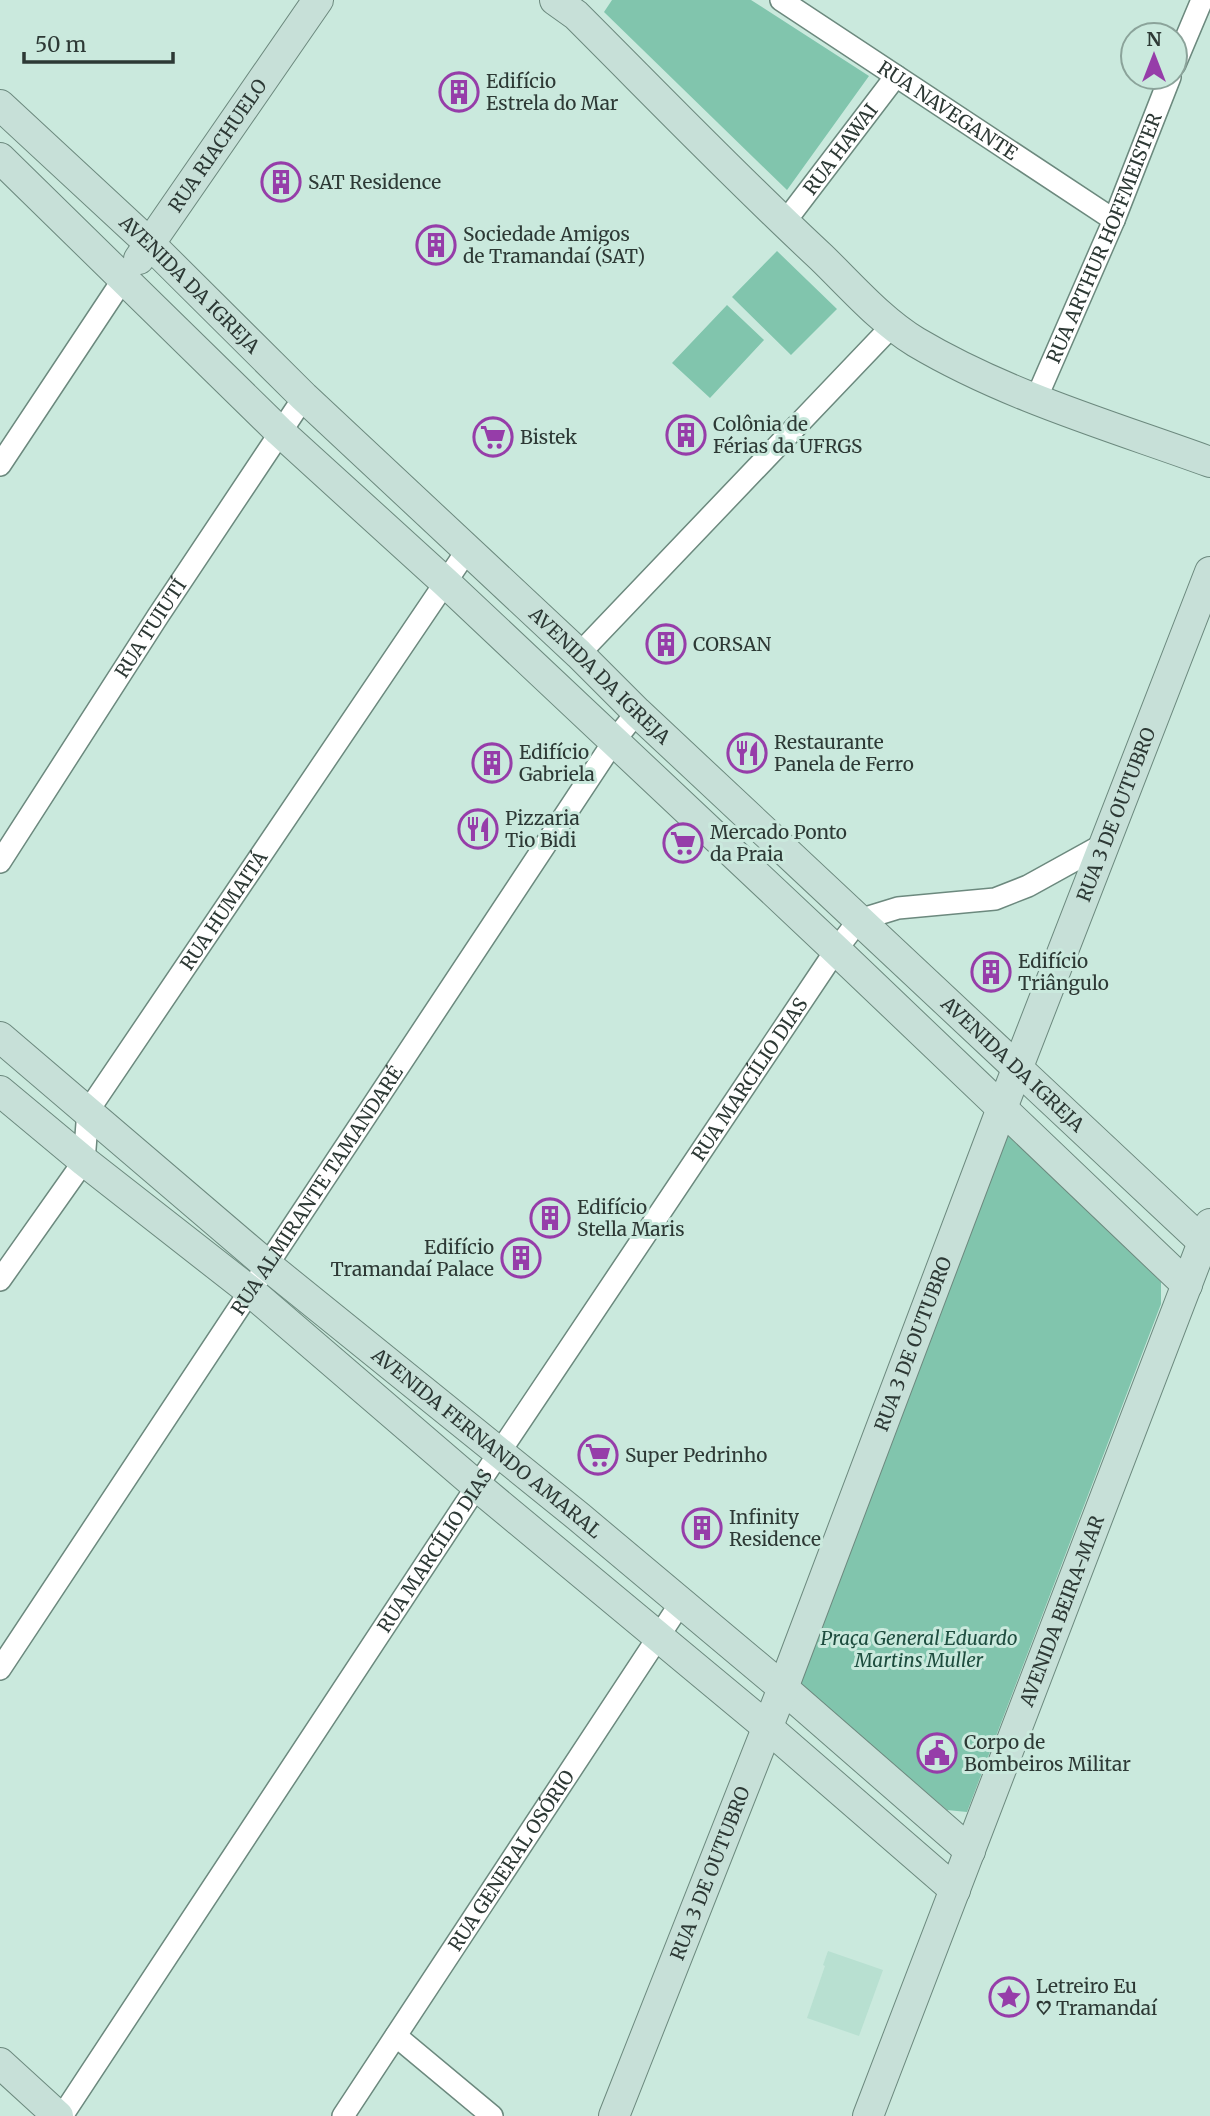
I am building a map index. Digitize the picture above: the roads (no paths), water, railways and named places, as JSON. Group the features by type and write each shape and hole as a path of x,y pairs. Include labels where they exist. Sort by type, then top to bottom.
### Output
{"street":[{"name":"RUA RIACHUELO","path":"0,465 124,278 318,0"},
{"name":"RUA NAVEGANTE","path":"781,0 1114,220"},
{"path":"1189,25 1197,2"},
{"path":"572,5 784,223 893,325 914,341 971,372 1036,399 1210,462"},
{"name":"RUA HAWAI","path":"784,223 896,76"},
{"name":"RUA ARTHUR HOFFMEISTER","path":"1036,399 1114,220 1165,91"},
{"name":"AVENIDA DA IGREJA","path":"0,105 150,244 304,397 859,920 1019,1069 1206,1233"},
{"name":"AVENIDA DA IGREJA","path":"0,158 279,431 445,582 836,950 1186,1285"},
{"path":"579,654 893,325"},
{"name":"RUA TUIUTÍ","path":"0,862 279,431 304,397"},
{"name":"RUA HUMAITÁ","path":"0,1280 83,1161 88,1111 468,549"},
{"name":"RUA 3 DE OUTUBRO","path":"614,2116 783,1688 1002,1108 1210,572"},
{"name":"RUA ALMIRANTE TAMANDARÉ","path":"0,1670 614,741 637,712"},
{"path":"859,920 898,908 995,898 1028,886 1104,844"},
{"name":"RUA MARCÍLIO DIAS","path":"60,2116 499,1452 836,950 859,920"},
{"name":"AVENIDA FERNANDO AMARAL","path":"0,1037 267,1265 579,1517 783,1688 970,1851"},
{"name":"AVENIDA FERNANDO AMARAL","path":"0,1091 83,1161 250,1291 477,1486 767,1727 955,1890"},
{"name":"AVENIDA BEIRA-MAR","path":"868,2116 1206,1233"},
{"path":"570,1563 579,1517"},
{"name":"RUA GENERAL OSÓRIO","path":"343,2116 680,1604"},
{"path":"396,2036 492,2116"},
{"path":"0,2063 60,2116"}],"place":[{"name":"Edifício Estrela do Mar","path":"459,92"},
{"name":"SAT Residence","path":"281,182"},
{"name":"Sociedade Amigos de Tramandaí (SAT)","path":"436,245"},
{"name":"Colônia de Férias da UFRGS","path":"686,435"},
{"name":"Bistek","path":"493,437"},
{"name":"CORSAN","path":"666,644"},
{"name":"Restaurante Panela de Ferro","path":"747,753"},
{"name":"Edifício Gabriela","path":"492,763"},
{"name":"Pizzaria Tio Bidi","path":"478,829"},
{"name":"Mercado Ponto da Praia","path":"683,843"},
{"name":"Edifício Triângulo","path":"991,972"},
{"name":"Edifício Stella Maris","path":"550,1218"},
{"name":"Edifício Tramandaí Palace","path":"521,1258"},
{"name":"Super Pedrinho","path":"598,1455"},
{"name":"Infinity Residence","path":"702,1528"},
{"name":"Corpo de Bombeiros Militar","path":"937,1753"},
{"name":"Letreiro Eu ♡ Tramandaí","path":"1009,1997"}],"park label":[{"name":"Praça General Eduardo Martins Muller","path":"919,1649"}]}
